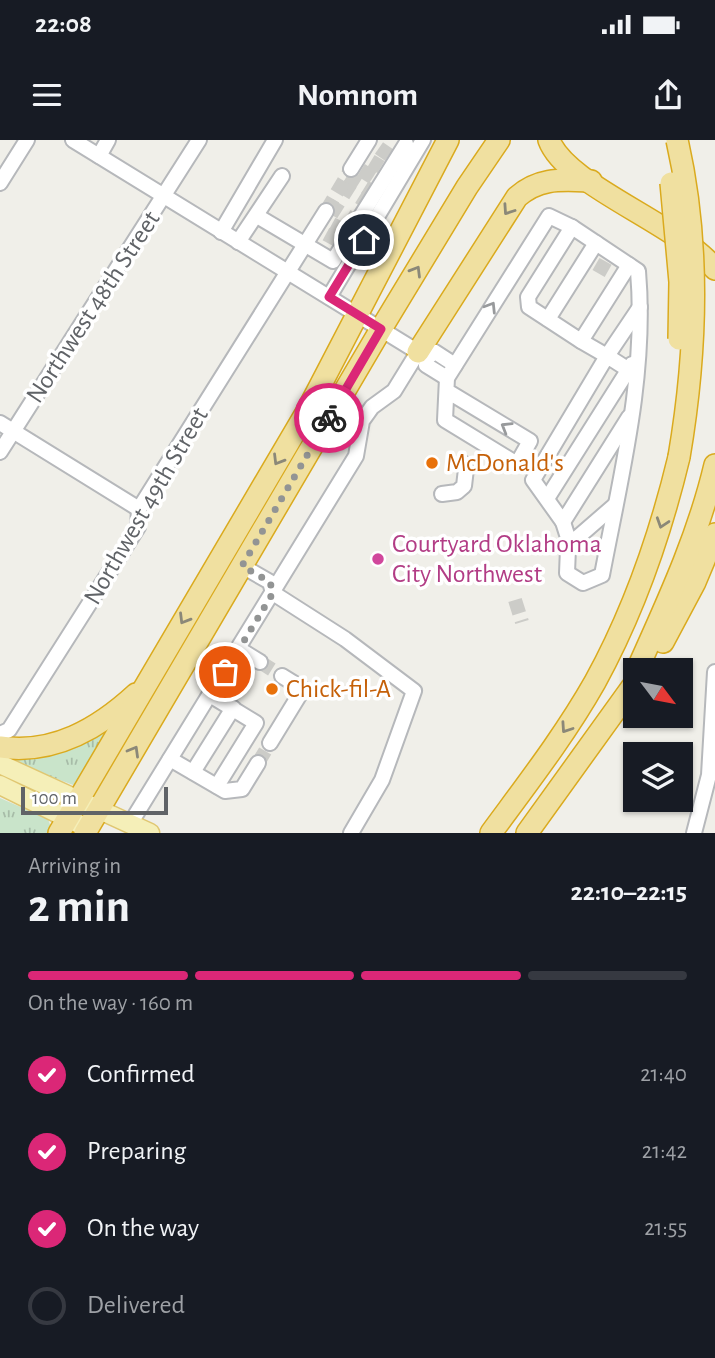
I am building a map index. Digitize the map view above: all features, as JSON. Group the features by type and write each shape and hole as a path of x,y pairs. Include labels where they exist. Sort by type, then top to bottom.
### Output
{"highway":[{"path":"429,173 442,140"},
{"path":"77,815 145,686 306,413 360,315 429,173 448,140"},
{"path":"77,815 242,566 381,329 467,187 499,140"},
{"path":"549,140 566,166 710,263"},
{"path":"663,140 675,215 680,282 679,457"},
{"path":"491,833 579,709 614,645 647,568 679,457 691,372 694,308 689,210 677,140"},
{"path":"423,355 517,197 531,187 547,181 591,181"},
{"path":"642,658 684,566 705,506 715,465"},
{"path":"652,658 682,608 715,534"},
{"path":"0,747 29,749 80,735 120,708 145,686"},
{"path":"527,833 623,701"},
{"path":"77,815 89,832"}],"main road":[{"path":"0,764 77,815"},
{"path":"0,785 77,815 130,824 150,833"}],"street":[{"path":"0,183 27,140"},
{"path":"73,140 423,355 426,365 447,384 530,441 519,465 446,420 447,384 455,365 549,216 572,227 638,271 641,305 633,364 635,408 602,575 583,583 567,573 568,548"},
{"path":"99,156 108,140"},
{"name":"Northwest 48th Street","path":"0,452 199,140"},
{"path":"221,232 275,140"},
{"path":"257,216 333,261 359,193 411,144"},
{"path":"329,297 359,193 411,144"},
{"path":"238,242 282,176"},
{"name":"Northwest 49th Street","path":"0,734 9,730 138,527 139,509 287,272 305,245 359,193"},
{"path":"572,227 528,298 529,307 607,356 633,364"},
{"path":"548,320 591,261 596,243"},
{"path":"581,341 615,276 629,265"},
{"path":"615,505 570,544 564,522 533,480 607,356 641,305"},
{"path":"130,824 356,456 358,430 362,421 372,407 394,391 423,355 435,352 455,365"},
{"path":"548,497 633,364"},
{"path":"564,522 635,408"},
{"path":"0,423 139,509"},
{"path":"442,494 457,492 464,486 466,470 463,463"},
{"path":"242,566 270,582 273,593 345,639 414,691 382,780 351,833"},
{"path":"239,649 260,662"},
{"path":"694,833 709,775 715,672"},
{"path":"270,743 303,689 282,676"},
{"path":"210,695 256,723 217,786"},
{"path":"193,772 233,709"},
{"path":"170,759 225,791 242,789 258,763"}],"green space":[{"path":"115,721 76,786 0,758"},
{"path":"0,798 48,819 53,833 0,833"}],"tunnel":[{"path":"379,148 389,155"},
{"path":"371,161 381,167"},
{"path":"326,211 351,169"},
{"path":"361,170 375,179"},
{"path":"347,176 368,189"},
{"path":"341,186 362,199"},
{"path":"329,205 350,218"},
{"path":"332,224 343,230"},
{"path":"326,234 337,240"},
{"path":"596,264 610,272"},
{"path":"515,600 522,622"},
{"path":"260,662 282,676"},
{"path":"258,763 270,743"}],"way so far":[{"path":"225,672 273,593 270,582 242,566 329,418"}],"place":[{"name":"McDonald's","path":"432,463"},
{"name":"Courtyard Oklahoma City Northwest","path":"378,559"},
{"name":"Chick-fil-A","path":"272,689"}],"route":[{"path":"329,418 381,329 329,297 364,240"}]}
